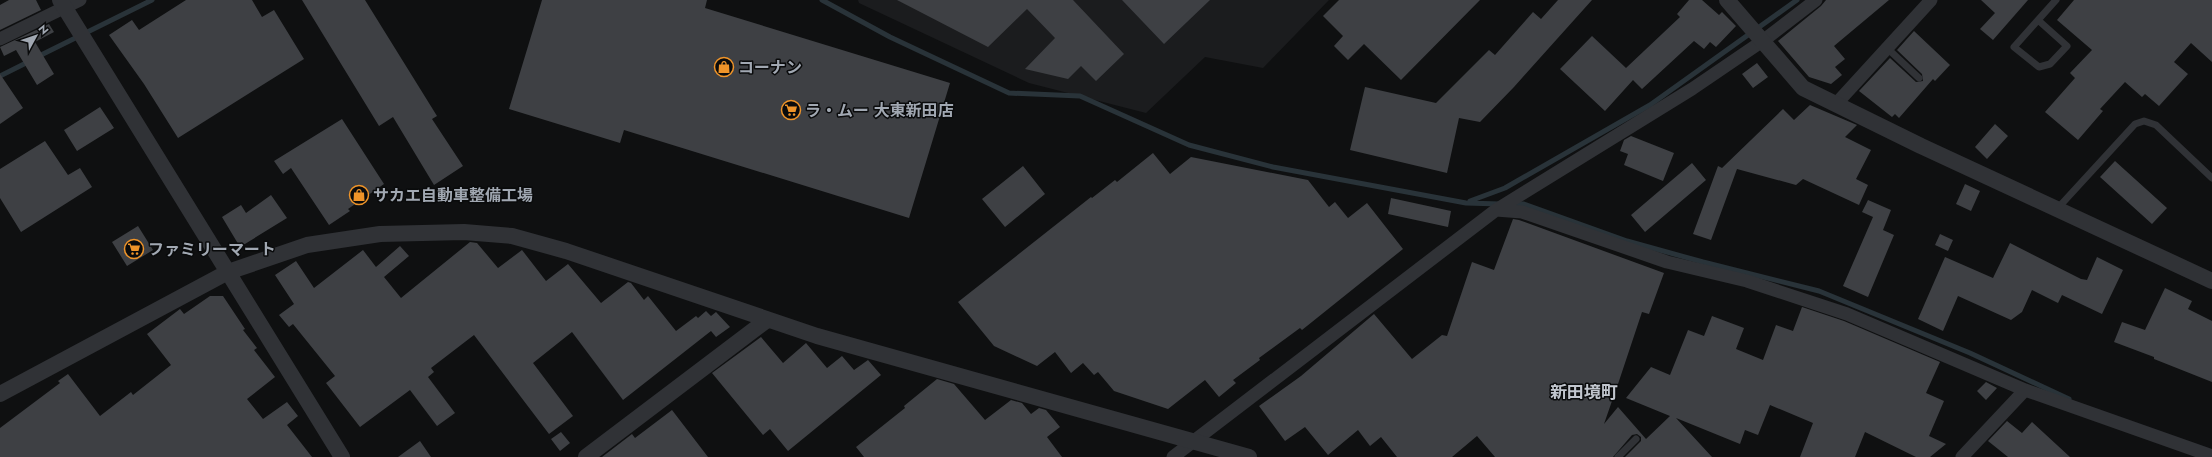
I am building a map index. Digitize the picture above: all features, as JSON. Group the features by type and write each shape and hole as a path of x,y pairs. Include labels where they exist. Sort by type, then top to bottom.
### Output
{"street":[{"path":"0,39 62,4 80,0"},
{"path":"1727,0 1764,40 1803,88 2212,281"},
{"path":"1173,457 1496,210 1692,89 1764,40 1816,0"},
{"path":"1836,104 1931,0"},
{"path":"62,4 342,457"},
{"path":"1496,210 1522,212 1666,262 1747,281 1847,314 2025,390 2212,456"},
{"path":"0,394 228,272 307,245 380,234 464,232 512,236 566,251 824,338 1249,457"},
{"path":"586,457 767,320"},
{"path":"1962,457 2025,390"}],"lane":[{"path":"2038,20 2067,46 2050,64 2039,67 2014,47 2038,20 2056,0"},
{"path":"1887,48 1919,78"},
{"path":"2057,209 2135,124 2144,121 2156,125 2212,178"},
{"path":"1618,457 1636,439"}],"shaded area":[{"path":"858,0 1329,0 1263,68 1205,57 1146,113 1029,83 859,3"}],"building":[{"path":"9,0 36,0 41,10 0,30 0,5"},
{"path":"186,0 252,0 262,17 274,10 304,59 178,138 144,84 109,35 132,20 139,30"},
{"path":"302,0 365,0 437,116 432,119 463,166 434,185 393,117 379,126"},
{"path":"542,0 707,0 705,8 950,83 909,218 624,130 620,143 509,109"},
{"path":"897,0 1073,0 1124,54 1096,81 1081,66 1068,79 1025,69 1055,38 1027,9 988,47"},
{"path":"1122,0 1210,0 1164,44"},
{"path":"1339,0 1480,0 1401,80 1364,44 1348,60 1334,46 1343,36 1323,16"},
{"path":"1558,0 1592,0 1514,87 1480,122 1459,118 1447,173 1350,150 1365,87 1436,103 1489,50 1495,55 1533,12 1541,19"},
{"path":"1689,0 1702,0 1719,15 1722,12 1736,26 1716,47 1710,42 1704,49 1694,41 1642,89 1633,80 1605,111 1560,69 1592,36 1626,68 1680,17 1677,14"},
{"path":"1826,0 1889,0 1834,46 1845,59 1835,67 1842,75 1831,84 1809,77 1778,41 1821,6"},
{"path":"1981,0 2028,0 1993,40 1980,29 1995,13"},
{"path":"2074,0 2212,0 2212,62 2191,43 2174,62 2188,74 2159,106 2145,94 2142,97 2125,82 2100,109 2103,111 2078,140 2045,112 2075,78 2070,73 2092,50 2057,20"},
{"path":"49,24 54,32 35,42 54,74 37,85 16,50 4,56 0,47"},
{"path":"1914,31 1950,65 1935,81 1933,79 1899,118 1895,114 1892,117 1859,91 1890,58 1916,82 1923,81 1922,74 1897,50"},
{"path":"1757,63 1768,77 1753,88 1742,74"},
{"path":"0,74 23,108 0,124"},
{"path":"1810,105 1857,125 1845,137 1871,150 1856,179 1868,185 1859,205 1803,179 1796,185 1737,169 1711,240 1693,234 1718,166 1722,168 1783,109 1794,120"},
{"path":"100,107 114,128 77,151 64,130"},
{"path":"342,119 384,184 348,209 350,211 329,225 291,168 283,174 274,161"},
{"path":"1995,124 2008,136 1987,159 1975,147"},
{"path":"1631,136 1674,153 1663,181 1624,165 1628,154 1620,151 1624,140"},
{"path":"45,141 68,175 80,168 92,187 21,232 0,198 0,169"},
{"path":"1153,153 1170,174 1191,157 1308,180 1329,207 1335,202 1348,218 1367,203 1403,249 1302,330 1300,328 1259,358 1260,360 1233,380 1236,383 1219,397 1205,380 1168,409 1114,391 1098,372 1094,375 1083,363 1071,373 1055,352 1037,366 994,346 958,302 1091,197 1092,198 1115,180 1117,182"},
{"path":"2115,161 2167,208 2152,224 2100,177"},
{"path":"1692,163 1706,180 1645,232 1631,215"},
{"path":"1023,166 1045,194 1005,227 982,199"},
{"path":"1965,184 1980,191 1971,211 1956,204"},
{"path":"271,195 287,218 240,247 222,217 241,205 246,213"},
{"path":"1391,198 1451,211 1448,227 1388,214"},
{"path":"1868,200 1891,210 1883,230 1894,235 1868,297 1843,286 1873,217 1862,212"},
{"path":"1513,219 1664,273 1649,314 1642,312 1615,393 1600,387 1612,401 1604,424 1618,407 1646,439 1670,416 1626,398 1651,367 1670,375 1688,330 1704,336 1712,316 1744,328 1736,349 1763,360 1776,325 1793,331 1802,307 1844,321 1940,362 1926,393 1944,401 1929,436 1946,444 1930,457 1916,457 1865,432 1855,457 1800,457 1813,423 1770,405 1758,435 1745,430 1740,444 1676,418 1712,457 1625,457 1641,441 1641,437 1637,434 1632,435 1613,457 1495,457 1477,436 1452,457 1397,457 1381,437 1370,446 1358,430 1328,455 1305,427 1285,441 1259,406 1301,376 1374,314 1412,359 1442,335 1447,336 1472,262 1494,270"},
{"path":"138,226 153,250 127,266 112,242"},
{"path":"1940,234 1953,240 1948,251 1935,245"},
{"path":"470,242 477,243 498,268 522,250 546,281 568,264 601,303 628,282 631,283 644,300 648,296 676,331 696,316 698,318 706,311 711,316 716,312 730,327 716,337 711,331 623,400 572,332 533,363 573,416 549,434 474,335 431,368 434,372 428,377 455,413 437,426 410,390 360,427 326,383 335,376 293,324 289,327 279,315 294,304 275,275 296,261 314,288 363,250 376,267 400,246 409,256 384,277 401,298"},
{"path":"2010,243 2081,279 2087,280 2097,257 2123,270 2102,314 2062,295 2058,303 2032,290 2022,312 2011,320 1958,296 1943,331 1918,319 1945,257 1993,278"},
{"path":"2165,288 2192,301 2188,309 2212,321 2212,382 2154,359 2154,357 2114,342 2122,322 2145,330"},
{"path":"210,296 223,296 245,329 243,330 257,348 254,350 275,377 247,399 263,419 287,402 298,416 287,425 312,457 0,457 0,428 60,383 58,381 68,374 100,416 131,392 133,395 171,365 147,334 180,309 184,314"},
{"path":"761,337 783,363 806,343 827,368 842,356 854,370 868,360 881,375 788,451 770,429 763,435 712,373"},
{"path":"937,379 954,384 985,420 1011,400 1022,403 1031,414 1039,408 1046,410 1060,427 1047,437 1062,457 864,457 856,447 905,408 904,406"},
{"path":"1986,382 1997,388 1986,400 1977,391"},
{"path":"672,410 708,457 602,457 632,434 635,438"},
{"path":"2007,421 2022,433 2032,422 2070,457 2008,457 1988,441"},
{"path":"561,432 570,443 560,451 551,439"},
{"path":"420,441 431,457 398,457"}],"waterway":[{"path":"37,57 152,0"},
{"path":"822,0 890,37 1009,93 1080,96 1189,145 1273,167 1466,203 1500,204"},
{"path":"1470,201 1505,188 1650,105 1797,0"},
{"path":"0,76 30,61"},
{"path":"1512,204 1524,204 1627,241 1819,291 1970,353 2069,399"}],"place":[{"name":"コーナン","path":"724,67"},
{"name":"ラ・ムー 大東新田店","path":"791,110"},
{"name":"サカエ自動車整備工場","path":"359,195"},
{"name":"ファミリーマート","path":"134,249"}],"district":[{"name":"新田境町","path":"1584,392"}]}
